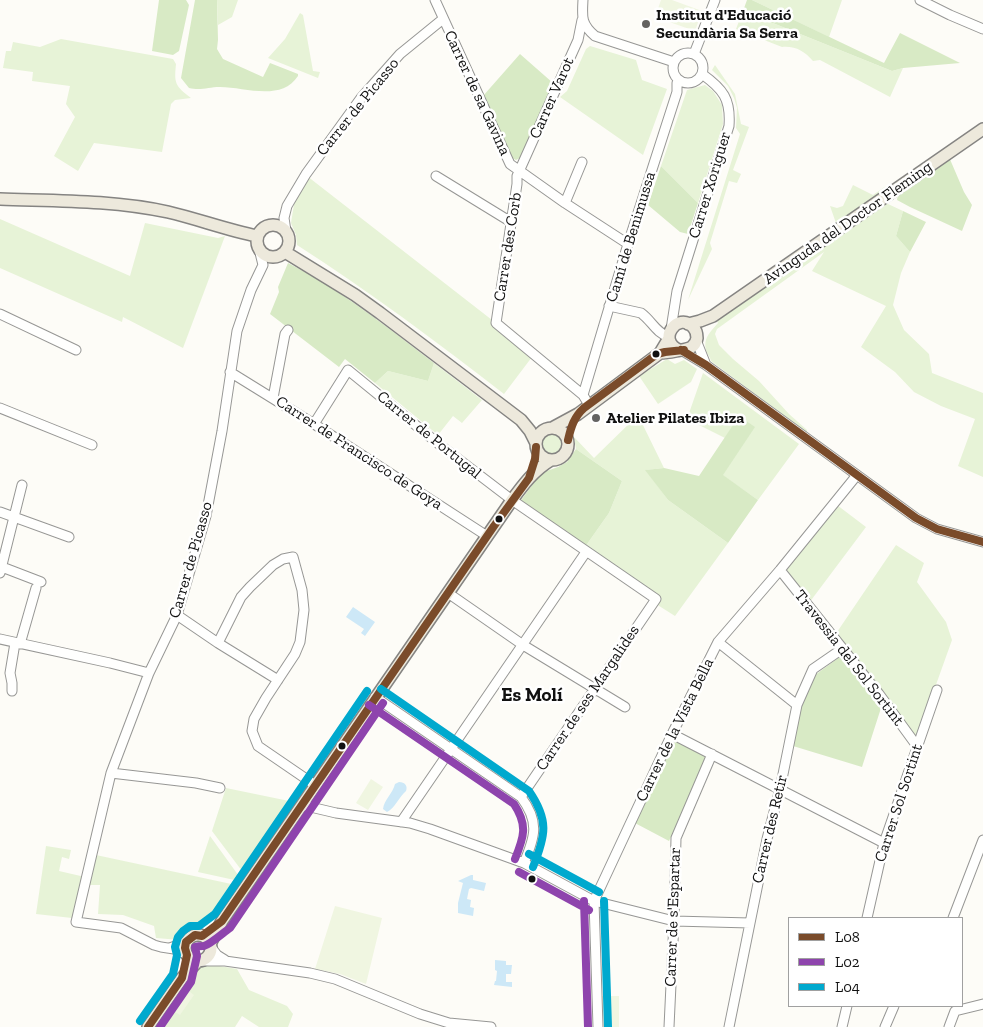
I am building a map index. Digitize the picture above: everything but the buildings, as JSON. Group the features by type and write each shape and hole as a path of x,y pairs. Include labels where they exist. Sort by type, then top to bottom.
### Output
{"main road":[{"name":"Avinguda del Doctor Fleming","path":"697,338 713,316 983,129"},
{"path":"0,199 85,201 124,205 168,212 258,236"},
{"path":"270,225 278,226 286,231 289,244 285,252 276,257 271,257 266,256 259,249 257,244 258,236 263,228 270,225"},
{"path":"285,252 374,308 521,420 530,431 541,455 545,459 550,460"},
{"name":"Avinguda del Doctor Fleming","path":"687,323 713,316"},
{"path":"148,1027 182,978 208,956 208,942 222,921 512,500 541,466 550,460 565,455 568,450 568,440 572,425 586,400 660,353 692,347 697,338 694,328 687,323 679,323 660,353"},
{"path":"670,335 672,346 680,350"},
{"path":"529,478 535,459 539,434 578,414"},
{"path":"521,420 538,427 564,432 568,440"},
{"path":"182,978 188,939 195,936 208,942"},
{"path":"186,950 192,960 200,961"}],"street":[{"name":"Carrer de sa Gavina","path":"435,0 510,164 628,244"},
{"path":"578,40 583,0"},
{"path":"694,54 715,0"},
{"path":"920,0 950,15 983,28"},
{"name":"Carrer de Picasso","path":"286,231 284,218 287,206 306,174 361,98 400,54 443,19"},
{"path":"582,20 587,30 595,36 674,62"},
{"name":"Carrer Varot","path":"520,172 578,40 589,35 595,36"},
{"path":"686,53 694,54 700,58 703,66 702,74 692,82 679,80 673,68 674,62 679,56 686,53"},
{"name":"Carrer Xoriguer","path":"670,335 676,291 729,126 730,116 726,97 716,85 702,74"},
{"name":"Camí de Benimussa","path":"586,400 609,306 677,92 679,80"},
{"path":"565,203 582,162"},
{"name":"Carrer des Corb","path":"520,172 496,323 586,400"},
{"path":"436,176 511,222"},
{"name":"Carrer de Picasso","path":"186,950 154,945 121,928 76,922 111,773 150,673 177,615 206,516 222,431 237,331 262,265 259,249"},
{"path":"674,305 687,323"},
{"path":"609,306 641,313 663,336 670,335"},
{"path":"0,314 76,350"},
{"path":"272,398 285,334 288,330"},
{"path":"697,338 706,365"},
{"path":"680,350 706,365 916,518 937,529 983,542"},
{"name":"Carrer de Portugal","path":"314,424 348,370 440,445 512,500 656,599"},
{"name":"Carrer de Francisco de Goya","path":"230,372 487,536"},
{"path":"0,408 92,445"},
{"name":"Carrer de la Vista Bella","path":"598,1027 594,901 672,734 718,642 780,570 857,475"},
{"path":"12,691 10,672 38,585 1,570 22,485"},
{"path":"0,512 69,537"},
{"path":"401,822 586,552"},
{"path":"218,642 241,597 274,565 282,559 294,557 302,590 304,610 300,642 295,654 254,719 252,732 258,746 315,785"},
{"name":"Travessia del Sol Sortint","path":"780,570 917,746"},
{"path":"448,593 522,645 625,706"},
{"name":"Carrer de ses Margalides","path":"521,797 656,599"},
{"path":"177,615 278,680"},
{"path":"0,639 150,673"},
{"path":"718,642 797,705"},
{"name":"Carrer des Retir","path":"729,1027 767,839 780,789 797,705 813,669 842,648"},
{"name":"Carrer Sol Sortint","path":"867,917 884,844 937,690"},
{"path":"375,697 521,797 527,804 534,819 532,844 524,864"},
{"path":"672,734 884,844"},
{"name":"Carrer de s'Espartar","path":"669,1027 676,838 712,754"},
{"path":"111,773 196,783 220,788"},
{"path":"302,805 336,813 401,822 430,829 524,864 594,901 674,921 750,923"},
{"path":"953,917 983,840"},
{"path":"208,942 220,957 226,961"},
{"path":"200,961 226,961 310,973 334,979 420,1014 449,1023 491,1027"},
{"path":"950,1027 955,1011 982,1004"},
{"path":"842,1027 847,1007"},
{"path":"885,1027 894,1007"}],"green space":[{"path":"159,0 186,0 189,5 179,51 173,55 152,51"},
{"path":"195,0 217,0 217,49 223,59 263,77 270,63 298,74 298,76 291,84 282,89 272,91 220,87 189,88 181,78"},
{"path":"217,0 238,0 232,17 218,25"},
{"path":"661,0 672,0 702,11 695,31 655,17"},
{"path":"747,0 752,0 884,63 900,33 960,63 903,68 892,71 743,11"},
{"path":"752,0 842,0 829,37"},
{"path":"743,11 892,71 903,68 890,97 820,60 813,61 799,50 791,47 782,47 736,29"},
{"path":"300,13 303,15 313,71 320,72 318,78 268,58 285,39"},
{"path":"61,39 173,59 176,64 175,76 177,84 191,98 175,100 171,104 162,152 94,143 78,171 54,156 75,117 66,104 70,86 32,81 33,72 3,68 6,51 11,51 13,42 40,47"},
{"path":"590,46 636,60 642,80 667,89 643,155 560,97 567,91 586,49"},
{"path":"520,54 553,83 520,158 516,160 512,158 483,96"},
{"path":"715,65 735,94 741,124 749,127 733,170 741,174 737,183 729,181 710,243 712,249 688,300 740,134 736,128 737,108 734,98 728,86 712,70"},
{"path":"705,85 713,91 722,105 723,124 698,203 661,166 687,90"},
{"path":"949,157 964,192 972,205 962,231 897,200 898,194"},
{"path":"661,166 698,203 688,234 680,232 648,205"},
{"path":"307,176 492,320 492,325 532,357 504,394 402,317 297,245 296,235 291,223 295,198"},
{"path":"853,185 873,195 886,186 889,189 837,226 830,206 837,208 843,206"},
{"path":"888,204 903,211 896,236 910,252 901,273 893,305 904,330 929,354 932,373 983,393 983,477 958,466 975,419 941,406 914,392 895,372 861,347 886,306 812,271 824,252 717,329 715,334 719,345 759,381 789,414 807,430 807,433 711,361 706,351 707,338 718,323 716,319 880,205"},
{"path":"903,211 926,222 910,252 896,236"},
{"path":"0,219 130,276 145,223 218,238 225,236 183,348 123,317 122,322 0,268"},
{"path":"288,263 345,297 434,363 428,381 388,371 375,383 345,359 339,367 270,314"},
{"path":"667,359 675,364 684,360 697,369 691,382 658,404 639,376"},
{"path":"434,363 482,400 462,423 453,416 438,435 375,383 388,371 428,381"},
{"path":"703,373 799,444 758,500 722,475 754,427 739,417 725,438 687,419"},
{"path":"638,415 664,468 646,470 668,500 728,543 675,616 656,604 585,547 609,513 622,481 576,449 574,437 594,458"},
{"path":"739,416 755,427 723,475 758,500 728,543 668,500 645,470 664,468 699,476"},
{"path":"552,430 561,434 565,443 561,452 552,456 543,452 539,443 543,434"},
{"path":"576,449 622,481 609,513 585,547 519,503 541,473 567,462"},
{"path":"837,505 866,527 809,603 783,571"},
{"path":"896,545 924,563 917,582 946,622 952,640 918,735 914,737 835,635"},
{"path":"841,656 881,708 862,767 793,746 801,705 815,675"},
{"path":"673,739 708,758 669,841 633,822"},
{"path":"371,779 383,787 368,810 356,803"},
{"path":"226,788 294,802 245,875 212,831"},
{"path":"210,836 241,879 239,881 198,872"},
{"path":"46,846 71,850 69,859 62,857 59,871 85,877 72,918 36,914"},
{"path":"96,855 236,885 208,925 190,929 180,940 156,938 154,926 123,915 98,914 100,885 87,885"},
{"path":"335,906 382,918 366,984 340,974 315,969"},
{"path":"214,965 237,969 249,990 287,1006 293,1014 288,1027 259,1027 242,1016 235,1027 157,1027 194,971 202,966"},
{"path":"185,988 194,995 180,1015 170,1009"},
{"path":"601,996 619,996 619,1027 602,1027"}],"water":[{"path":"353,607 375,622 365,636 361,633 364,629 346,617"},
{"path":"399,782 406,785 406,791 387,812 383,809 384,806 395,784"},
{"path":"473,875 473,880 486,883 484,891 469,889 467,899 471,900 470,907 474,908 473,916 458,913 458,903 463,883 458,881"},
{"path":"495,960 506,961 506,965 512,965 511,974 506,974 506,982 512,982 512,987 494,985 497,971 495,970"}],"transit line":[{"name":"L08","path":"681,350 706,365 916,518 937,529 983,542"},
{"name":"L08","path":"568,440 573,423 584,408 657,354 684,350"},
{"name":"L08","path":"148,1027 182,978 187,955 186,942 195,935 202,936 222,921 529,478 535,459 536,447"},
{"name":"L04","path":"381,689 529,791 540,811 543,828 541,846 533,867"},
{"name":"L04","path":"140,1021 173,974 177,955 175,947 178,937 190,926 199,926 215,914 367,691"},
{"name":"L02","path":"160,1027 191,982 197,956 195,947 207,945 230,928 383,703"},
{"name":"L02","path":"369,705 514,804 523,825 521,844 515,859"},
{"name":"L04","path":"529,854 599,892"},
{"name":"L02","path":"519,872 589,910"},
{"name":"L02","path":"584,901 588,1027"},
{"name":"L04","path":"604,901 608,1027"}],"place":[{"name":"Institut d'Educació Secundària Sa Serra","path":"646,24"},
{"name":"Atelier Pilates Ibiza","path":"596,418"}],"district":[{"name":"Es Molí","path":"532,696"}]}
